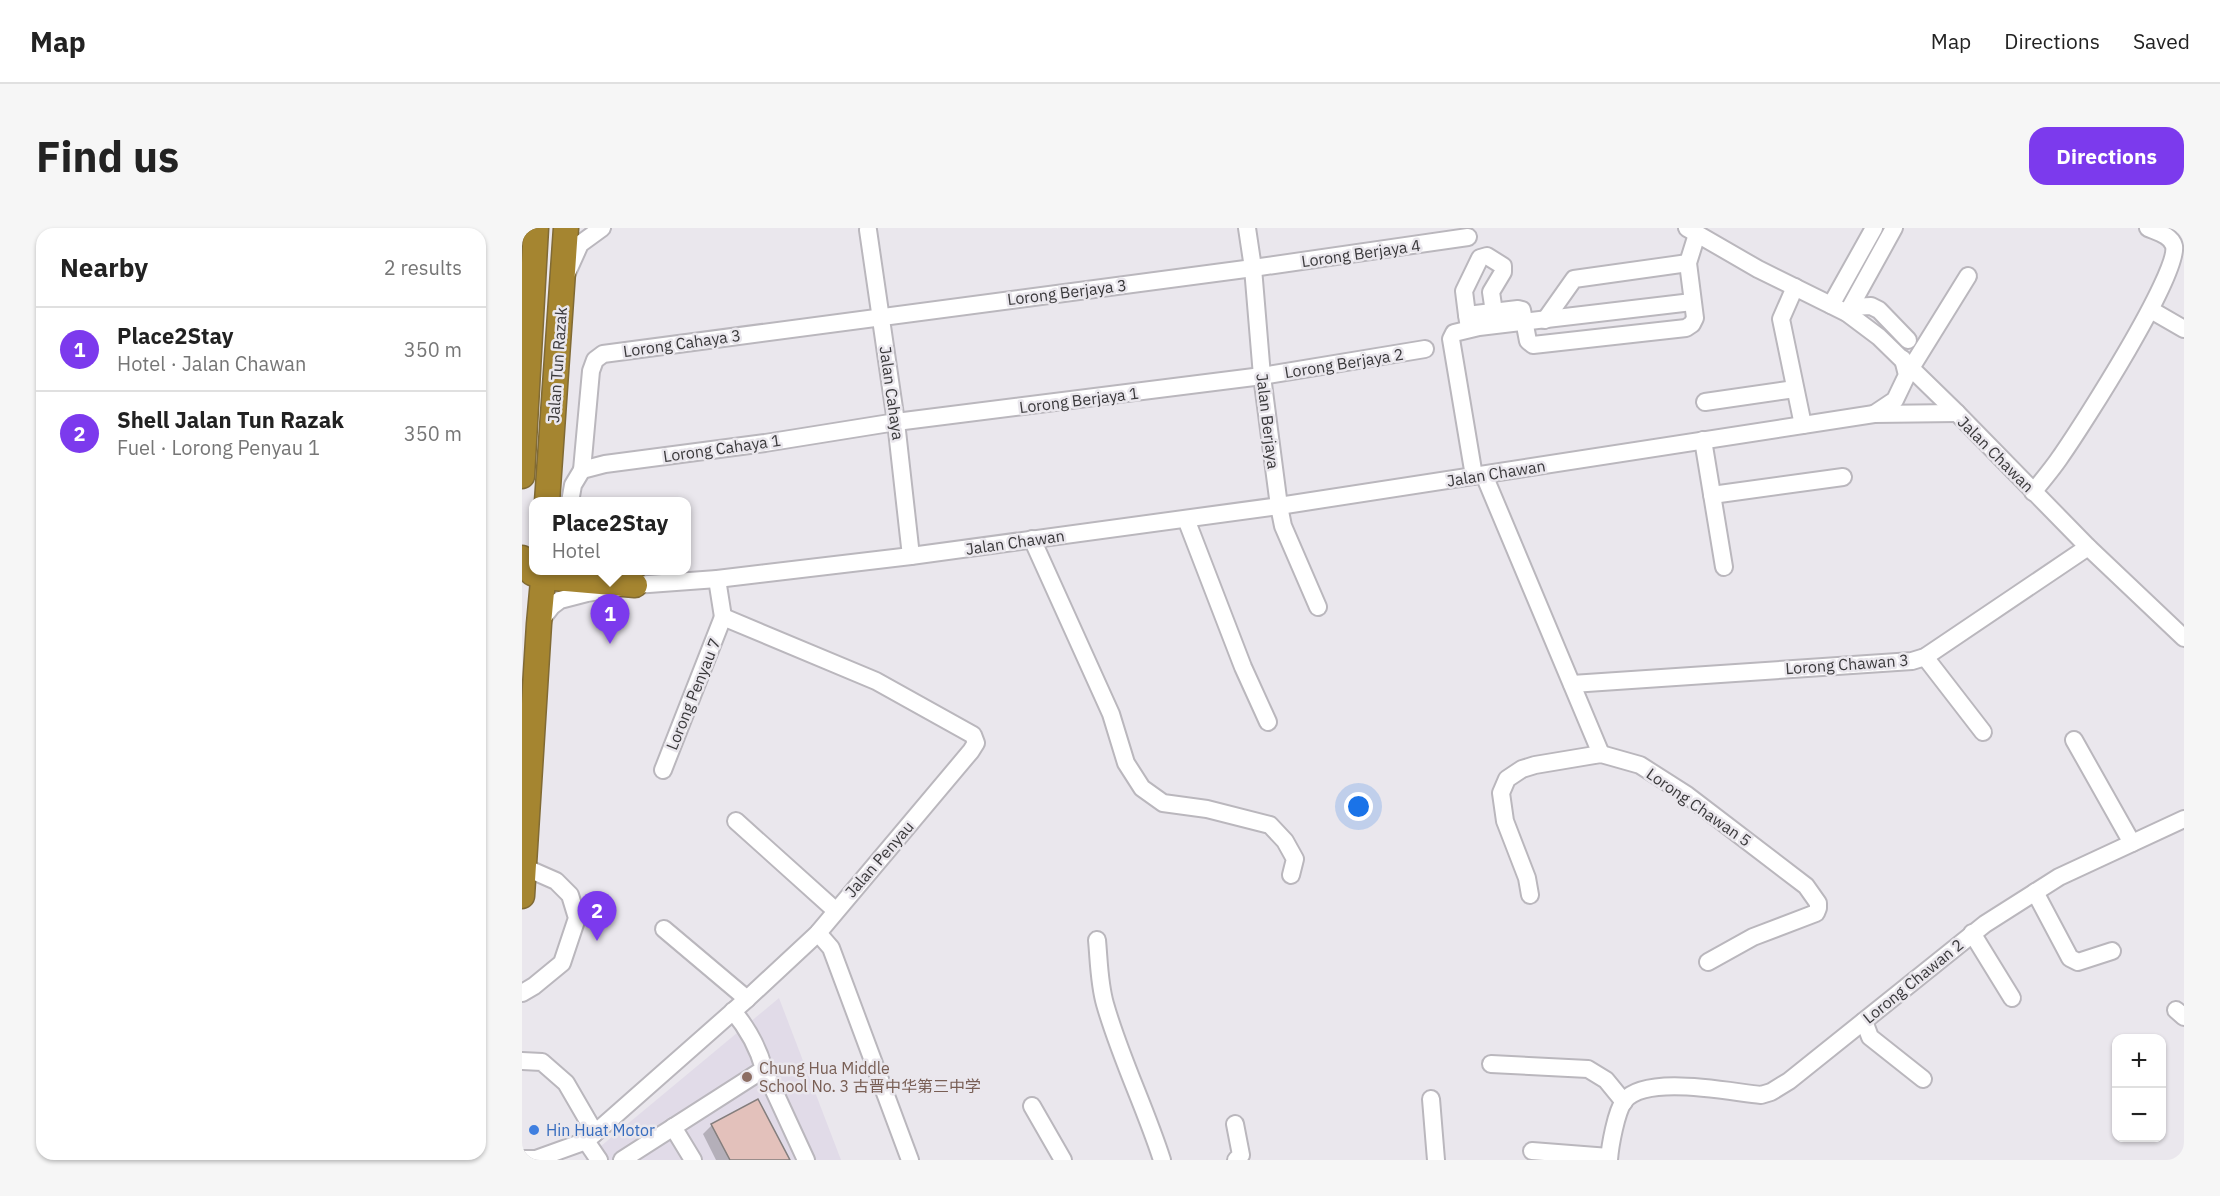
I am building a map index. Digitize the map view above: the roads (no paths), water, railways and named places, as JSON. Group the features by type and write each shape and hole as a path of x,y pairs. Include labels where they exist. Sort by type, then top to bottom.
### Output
{"highway":[{"name":"Jalan Tun Razak","path":"522,476 526,438 524,398 536,228"},
{"path":"526,438 541,350 551,228"},
{"name":"Jalan Tun Razak","path":"547,497 566,228"},
{"path":"522,896 538,624 544,575"},
{"path":"553,575 642,585"}],"street":[{"path":"563,282 580,244 602,228"},
{"name":"Jalan Berjaya","path":"1247,228 1253,268 1262,376 1279,506 1283,526 1318,607"},
{"path":"1831,305 1874,228"},
{"path":"1849,310 1894,228"},
{"path":"2033,492 2060,458 2151,310 2174,255 2174,245 2169,237 2148,228"},
{"name":"Jalan Cahaya","path":"868,230 896,422 911,556"},
{"path":"1601,754 1479,476 1451,339 1454,333 1468,322 1494,312 1522,310 1527,341 1533,345 1686,328 1695,318 1688,263 1692,231 1758,269 1831,305 1849,310 1871,306 1879,310 1908,340"},
{"name":"Lorong Berjaya 4","path":"1253,268 1468,237"},
{"path":"1545,320 1574,279 1688,263"},
{"path":"1468,322 1464,291 1477,264 1499,278 1491,292 1494,312"},
{"name":"Lorong Berjaya 3","path":"881,316 1253,268"},
{"path":"1874,414 1895,400 1907,375 1907,364 1968,276"},
{"path":"1795,287 1781,319 1803,425"},
{"path":"1468,322 1525,322 1692,302"},
{"path":"1849,310 1957,413"},
{"path":"2151,310 2184,329"},
{"name":"Lorong Cahaya 3","path":"582,470 591,371 595,360 603,354 881,316"},
{"name":"Lorong Berjaya 2","path":"1262,376 1425,349"},
{"name":"Lorong Berjaya 1","path":"896,422 1262,376"},
{"path":"1705,402 1795,389"},
{"name":"Jalan Chawan","path":"642,585 717,579 911,556 1186,519 1874,414 1957,413 2088,547 2184,638"},
{"name":"Lorong Cahaya 1","path":"582,470 605,464 765,443 896,422"},
{"path":"1703,440 1724,567"},
{"path":"571,497 573,485 582,470"},
{"path":"1712,495 1843,477"},
{"path":"1186,519 1243,667 1268,722"},
{"path":"1032,539 1111,714 1126,764 1142,788 1163,803 1207,809 1270,825 1285,841 1295,859 1291,875"},
{"name":"Lorong Chawan 3","path":"1572,684 1912,661 1925,657 2088,547"},
{"path":"691,569 717,579 723,617"},
{"path":"538,624 552,606 560,600 587,593 642,585 657,579 659,575"},
{"name":"Lorong Penyau 7","path":"663,770 723,617"},
{"name":"Jalan Penyau","path":"522,1159 537,1159 591,1137 747,999 818,933 971,751 976,742 973,735 876,681 723,617"},
{"path":"1925,657 1983,732"},
{"path":"2074,740 2132,843"},
{"name":"Lorong Chawan 5","path":"1530,895 1527,878 1505,821 1501,793 1507,779 1522,769 1535,765 1601,754 1640,765 1687,795 1806,886 1818,903 1816,913 1753,937 1708,962"},
{"name":"Lorong Chawan 2","path":"1629,1097 1652,1088 1674,1086 1761,1095 1771,1092 1789,1081 1972,933 2060,877 2184,819"},
{"path":"736,821 835,910"},
{"path":"522,993 562,963 577,918 570,895 556,881 524,867"},
{"path":"2035,892 2070,958 2078,962 2112,951"},
{"path":"664,929 747,999"},
{"path":"818,933 831,948 910,1160"},
{"path":"1972,933 2012,998"},
{"path":"1097,940 1104,1001 1150,1121 1162,1160"},
{"path":"733,1011 759,1050 764,1069 806,1160"},
{"path":"1864,1021 1870,1036 1923,1079"},
{"path":"522,1061 542,1062 560,1077 572,1092 599,1160"},
{"path":"1491,1064 1588,1069 1629,1097 1617,1119 1609,1158 1532,1151"},
{"path":"621,1160 764,1069"},
{"path":"1431,1099 1436,1160"},
{"path":"1032,1106 1063,1160"},
{"path":"1235,1124 1242,1149 1241,1155 1236,1160"},
{"path":"673,1127 693,1160"}],"place":[{"name":"Place2Stay","path":"610,644"},
{"name":"Shell Jalan Tun Razak","path":"597,941"},
{"name":"Chung Hua Middle School No. 3 古晋中华第三中学","path":"747,1077"},
{"name":"Hin Huat Motor","path":"534,1130"}]}
